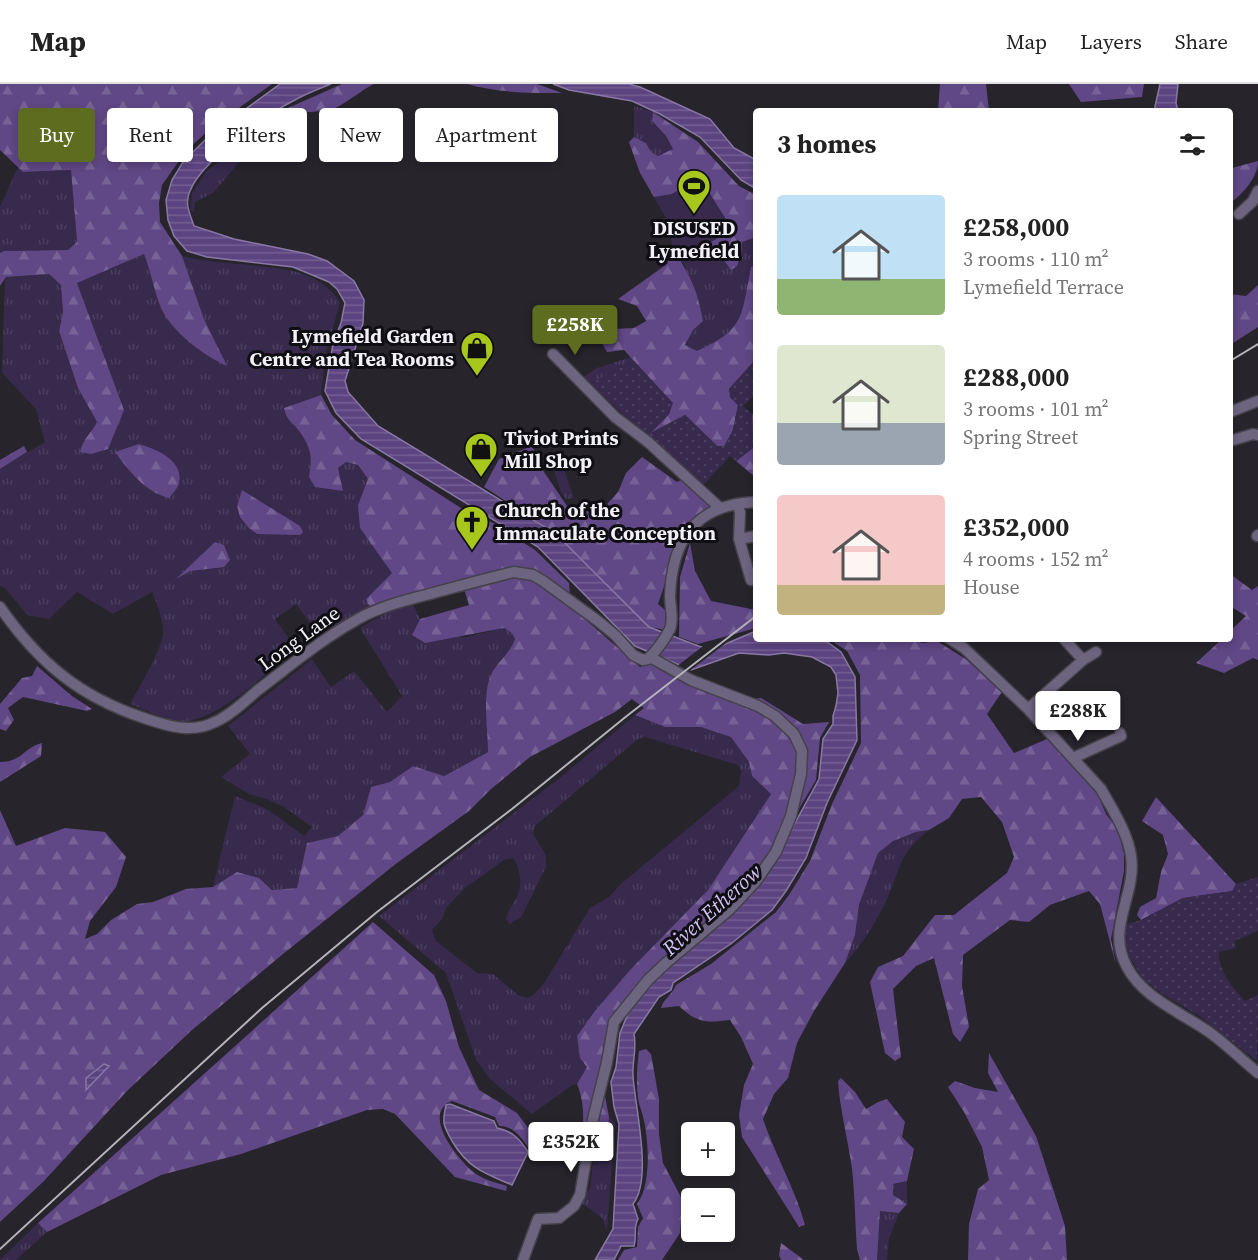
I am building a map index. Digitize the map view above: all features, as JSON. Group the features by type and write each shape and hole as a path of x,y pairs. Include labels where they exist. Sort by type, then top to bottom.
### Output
{"street":[{"path":"1239,214 1258,191"},
{"path":"553,354 615,417 648,442 720,508"},
{"path":"1233,411 1258,401"},
{"path":"1233,440 1253,434 1258,435"},
{"path":"523,1260 538,1220 559,1218 574,1206 580,1195 593,1119 614,1022 648,980 729,910 756,881 776,852 791,816 801,774 802,751 794,734 775,716 758,706 691,680 651,656 670,629 671,582 680,543 692,525 720,508 753,502"},
{"path":"737,504 740,512 739,539 752,580"},
{"path":"739,539 753,537"},
{"name":"Long Lane","path":"0,607 42,659 75,686 116,708 174,728 198,728 217,721 320,643 361,617 389,605 514,572 533,575 556,590 615,635 638,659 643,660 651,656"},
{"path":"955,642 964,648 1028,709 1073,758 1101,789 1121,826 1131,855 1130,887 1119,923 1118,938 1120,951 1128,969 1147,990 1211,1033 1258,1073"},
{"path":"1067,642 1083,660"},
{"path":"1028,709 1083,660 1096,652"},
{"path":"1073,758 1121,736 1120,733"}],"green space":[{"path":"0,84 272,84 239,108 205,108 205,134 193,145 193,108 107,108 107,162 178,162 162,185 159,203 160,222 182,256 204,319 227,366 190,342 166,317 144,254 77,283 124,410 108,449 91,454 80,452 97,422 78,388 59,331 63,313 61,285 49,274 6,277 0,286 0,253 4,251 68,250 77,242 71,170 23,172 0,150"},
{"path":"342,84 374,84 336,108 319,108 319,111 307,112 307,108 288,108"},
{"path":"467,84 537,84 562,93 502,91"},
{"path":"940,84 986,84 989,108 938,108"},
{"path":"1069,84 1144,84 1142,97 1081,102"},
{"path":"634,106 653,112 652,122 666,136 673,149 658,156 651,153 646,143 634,137"},
{"path":"653,112 698,142 739,186 753,193 753,238 742,242 737,266 731,270 718,252 704,252 698,249 720,237 731,227 704,185 696,190 654,197 640,173 629,142 634,137 646,143 651,152 658,156 673,149 666,136 652,121"},
{"path":"1258,161 1249,185 1233,201 1233,168"},
{"path":"218,162 240,162 213,193 195,202 194,212 190,209 192,193 207,171"},
{"path":"18,167 24,172 71,170 77,242 68,250 4,251 0,253 0,207"},
{"name":"DISUSED Lymefield","path":"701,178 731,230 683,252 659,201"},
{"path":"704,185 731,227 720,237 698,249 713,253 741,255 742,242 753,238 753,267 751,267 739,320 725,336 697,352 685,346 693,330 685,266 673,250 668,222 654,197 696,190"},
{"path":"673,250 696,292 703,321 693,330 685,345 697,351 725,335 739,319 751,267 753,267 753,362 729,389 730,397 738,405 733,430 725,446 717,446 685,415 647,435 669,414 672,403 624,350 607,352 601,341 613,329 634,328 646,321 637,306 618,299 667,264"},
{"path":"144,254 166,317 189,341 226,366 204,319 182,256 278,268 299,273 320,282 336,297 340,303 326,351 321,395 284,408 285,413 309,448 311,458 309,477 338,468 346,462 358,465 368,479 358,505 392,573 366,599 370,608 335,627 327,615 311,624 296,604 275,619 296,649 240,694 209,714 193,720 173,720 130,704 162,640 162,622 152,592 113,614 77,592 49,619 27,615 5,588 0,586 0,469 45,442 36,409 2,373 5,277 49,274 61,285 63,313 59,331 78,388 97,422 84,440 80,452 124,410 77,283"},
{"path":"1258,285 1258,327 1233,343 1233,294 1246,296"},
{"path":"631,357 634,361 590,384 582,378 597,368"},
{"path":"634,361 673,403 669,414 650,434 685,415 717,446 724,446 733,430 738,405 730,397 729,389 753,362 753,397 743,406 752,414 753,448 736,461 730,456 702,487 590,384"},
{"path":"321,395 332,415 355,440 461,508 495,524 535,550 569,583 571,607 640,667 654,661 752,699 761,698 803,724 829,722 820,738 816,780 796,814 788,817 774,851 755,879 612,1021 588,1138 582,1136 583,1109 577,1084 587,1067 580,1058 577,1036 630,970 708,890 771,794 752,776 749,762 731,737 701,727 665,727 635,715 644,708 632,699 615,712 530,757 491,789 469,811 397,863 283,954 192,1030 128,1090 43,1182 0,1222 0,810 16,846 65,828 105,832 126,857 116,887 90,921 85,939 97,934 111,920 137,904 153,902 186,889 213,887 237,872 259,878 272,890 297,888 307,843 338,836 363,815 371,787 390,782 413,766 444,776 488,752 486,702 488,683 515,639 512,633 504,628 425,643 412,635 420,619 469,605 462,582 370,608 366,599 392,573 360,528 358,505 368,479 358,465 346,462 338,468 343,491 315,487 309,477 311,458 309,448 285,413 284,408"},
{"path":"139,444 160,452 177,468 179,483 169,498 145,486 115,452"},
{"path":"24,446 27,452 0,469 0,460"},
{"path":"532,446 542,469 567,506 598,514 618,492 626,473 642,457 677,482 683,479 711,506 687,524 679,534 674,547 658,604 665,610 666,630 649,627 555,533 484,487 499,459"},
{"path":"753,448 753,475 736,461"},
{"path":"563,466 574,498 566,499 561,492 553,468"},
{"path":"242,490 300,526 303,532 300,535 257,534 240,517 237,506"},
{"path":"215,542 224,545 230,560 224,567 190,571 176,579"},
{"path":"690,543 695,571 711,601 753,609 753,629 698,644 679,637 680,577"},
{"path":"1233,576 1252,590 1258,586 1258,660 1253,658 1224,673 1196,663 1219,642 1233,642 1233,628 1246,616 1233,608"},
{"path":"413,604 420,619 412,635 466,637 504,628 512,633 515,639 513,647 491,674 488,752 443,776 413,766 390,782 371,787 363,815 338,836 307,843 298,888 272,890 259,878 213,887 235,796 267,809 304,836 312,827 284,807 249,794 221,777 250,754 228,726 312,659 331,687 354,671 387,712 402,696 360,628 391,610"},
{"path":"834,642 939,642 967,660 1002,692 987,714 1014,753 1047,739 1097,793 1106,814 1118,830 1124,854 1124,871 1111,939 1116,965 1100,904 1089,891 1050,905 1029,922 1010,920 963,955 962,986 969,1027 960,1042 953,1034 934,958 916,966 893,989 901,1057 895,1061 885,1053 870,982 878,967 903,956 935,915 954,915 1007,873 1014,857 1002,822 981,797 962,799 949,818 929,830 916,832 893,841 878,853 859,905 855,935 845,963 814,1011 797,1043 788,1078 774,1094 763,1119 801,1211 805,1225 799,1227 742,1137 739,1115 744,1085 753,1064 741,1037 730,1020 697,1019 679,1006 661,1008 676,985 711,964 776,912 810,861 832,804 861,743 860,675 847,651"},
{"path":"37,666 72,696 92,709 87,711 23,697 8,708 14,720 6,731 0,729 0,704 22,678 32,676"},
{"path":"635,715 665,727 701,727 731,736 749,762 752,776 771,794 708,890 630,970 587,1067 577,1084 532,1114 491,1080 476,1060 446,973 379,916 561,777","holes":["645,737 738,765 741,772 739,786 622,883 609,897 590,908 543,985 528,998 518,995 493,974 477,973 436,941 432,930 443,918 446,908 465,888 504,860 513,858 519,871 520,882 519,892 506,919 510,924 522,916 546,867 546,855 533,834 535,826 638,739"]},
{"path":"42,743 41,756 0,782 0,762 13,760"},
{"path":"1156,797 1236,884 1233,891 1183,898 1141,920 1137,915 1140,907 1156,898 1161,872 1168,854 1163,835 1142,821"},
{"path":"929,830 908,851 876,920 845,963 855,935 859,905 878,853 892,841"},
{"path":"1258,877 1258,931 1234,941 1236,948 1219,952 1224,973 1245,1001 1258,995 1257,1061 1198,1015 1164,995 1142,978 1129,955 1121,926 1141,920 1183,898 1232,891 1236,884"},
{"path":"373,922 434,975 446,1001 459,1047 479,1090 517,1113 537,1140 531,1152 514,1131 499,1126 495,1117 452,1101 443,1107 440,1116 441,1127 461,1160 476,1174 507,1186 506,1191 455,1177 395,1114 383,1109 367,1110 241,1154 161,1175 47,1232 38,1223"},
{"path":"646,1049 651,1054 659,1099 659,1134 663,1163 681,1197 680,1233 662,1260 618,1260 624,1250 637,1247 638,1227 643,1218 637,1204 645,1187 648,1152 646,1130 638,1098 639,1051"},
{"path":"989,1053 1036,1136 1065,1226 1067,1260 968,1260 969,1224 978,1189 989,1180 982,1147 948,1087 955,1081 975,1088 998,1092 988,1073"},
{"path":"841,1078 855,1092 866,1109 887,1099 905,1122 902,1137 914,1149 907,1181 893,1184 893,1195 907,1204 899,1213 880,1211 877,1260 860,1260 857,1249 852,1169 839,1092 838,1081"},
{"path":"604,1091 609,1117 603,1161 594,1153"},
{"path":"609,1117 615,1123 607,1230 602,1218 581,1203 590,1188 594,1153 603,1160"},
{"path":"907,1181 907,1204 893,1195 893,1184"},
{"path":"880,1210 899,1213 889,1239 887,1260 877,1260"},
{"path":"38,1223 47,1232 16,1260 0,1260"},
{"path":"781,1243 804,1260 781,1260 779,1255"}],"shaded area":[{"path":"280,84 331,84 281,108 247,108"},
{"path":"553,84 629,84 710,119 734,148 753,158 753,187 741,180 700,137 660,114 632,101 569,90"},
{"path":"1160,84 1178,84 1177,108 1155,108"},
{"path":"205,140 205,162 212,162 196,179 188,195 189,213 194,226 234,239 308,254 327,261 354,281 364,300 363,323 345,381 348,392 378,426 555,533 649,627 701,647 723,645 753,632 753,642 827,642 841,652 855,677 857,740 827,803 806,858 786,891 772,910 732,943 673,983 671,990 659,997 634,1034 633,1076 641,1142 642,1178 639,1193 633,1204 638,1219 634,1246 621,1246 614,1260 595,1260 613,1229 619,1124 611,1082 616,1067 620,1033 634,999 666,966 745,901 767,874 819,779 823,739 833,724 836,706 838,693 836,675 831,667 812,657 784,653 769,655 739,653 691,670 635,646 538,547 361,439 336,413 325,391 333,344 345,303 337,289 329,282 293,267 207,257 187,251 174,236 168,220 166,200 172,180 183,162 193,162 193,152"},
{"path":"104,1064 109,1066 86,1090 86,1078"},
{"path":"450,1104 494,1121 497,1128 511,1133 522,1143 528,1152 512,1185 478,1169 464,1158 444,1124 446,1105"}],"pier":[{"path":"734,637 688,672 676,667 707,643 723,642"}],"railway":[{"path":"1233,359 1258,344"},
{"path":"0,1249 262,1008 377,912 512,809 753,618"}],"place":[{"name":"DISUSED Lymefield","path":"694,215"},
{"name":"Lymefield Garden Centre and Tea Rooms","path":"477,377"},
{"name":"Tiviot Prints Mill Shop","path":"481,478"},
{"name":"Church of the Immaculate Conception","path":"472,551"}],"water label":[{"name":"River Etherow","path":"712,910"}]}
